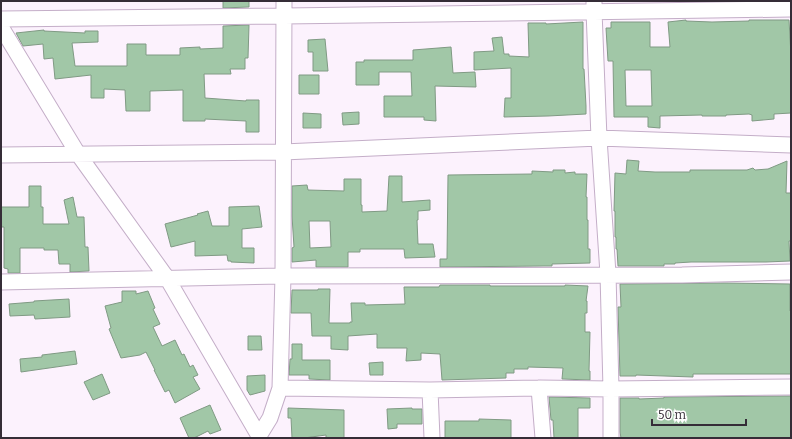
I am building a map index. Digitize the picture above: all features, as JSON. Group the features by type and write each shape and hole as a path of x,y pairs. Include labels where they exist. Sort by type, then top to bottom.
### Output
{"street":[{"path":"1,27 78,154 167,278 259,437 270,418 280,388 283,276 284,1"},
{"path":"594,6 599,138 608,274 611,438"},
{"path":"1,19 284,16 594,6 791,9"},
{"path":"1,155 283,152 599,138 791,145"},
{"path":"1,282 283,276 791,272"},
{"path":"280,388 430,390 791,387"},
{"path":"539,388 543,438"},
{"path":"430,390 432,438"}],"building":[{"path":"223,1 249,1 249,7 223,8"},
{"path":"686,20 712,22 789,20 791,55 791,113 774,114 774,119 752,121 752,115 749,114 726,116 660,116 660,128 648,127 648,117 614,117 613,61 608,61 606,28 611,28 611,22 650,22 650,47 670,47 668,22","holes":["625,70 651,70 652,106 626,106"]},
{"path":"583,22 583,69 586,114 504,117 505,98 511,98 511,68 474,70 474,52 494,51 492,38 502,37 504,54 509,54 509,56 529,57 528,23 546,24"},
{"path":"249,25 248,58 245,58 245,69 230,69 231,74 204,74 205,98 246,101 259,100 259,132 246,132 246,121 205,119 205,121 183,121 183,90 150,91 150,111 126,111 125,90 104,89 104,98 91,98 91,75 55,79 53,58 44,59 43,44 23,46 16,33 44,30 85,33 85,31 98,31 98,42 72,43 75,66 127,66 127,44 146,44 146,55 180,55 180,48 223,48 223,26"},
{"path":"325,39 328,71 313,71 313,52 308,52 308,40"},
{"path":"451,47 453,73 475,72 476,87 435,86 436,121 424,120 424,117 384,117 384,96 412,96 411,72 379,72 379,85 356,85 356,62 364,62 364,60 413,60 413,50"},
{"path":"299,75 319,75 319,94 299,94"},
{"path":"359,112 359,124 343,125 342,113"},
{"path":"303,113 321,114 321,128 303,128"},
{"path":"627,160 639,161 638,171 655,172 690,172 690,170 747,170 753,168 755,170 768,169 787,161 786,193 791,193 791,241 789,241 790,261 691,262 664,264 664,266 618,266 614,211 615,173 626,174"},
{"path":"553,170 565,170 565,173 575,172 575,174 587,174 586,197 590,263 552,264 552,266 440,267 440,259 447,259 448,175 532,174 532,171 553,172"},
{"path":"389,176 402,176 402,202 430,200 430,210 418,211 418,244 433,244 435,257 405,258 404,249 360,249 360,252 348,252 348,267 316,267 316,260 292,262 292,248 294,247 292,186 307,185 308,190 344,191 344,179 361,179 362,212 387,211","holes":["309,221 330,221 331,247 310,248"]},
{"path":"29,186 41,186 43,224 69,224 64,200 73,197 77,217 84,217 85,247 88,247 89,271 70,272 70,264 59,264 58,250 44,250 44,248 20,248 20,273 8,273 8,269 4,268 4,227 1,227 1,207 29,207"},
{"path":"259,206 262,227 242,229 242,248 254,248 254,263 231,262 228,261 227,255 195,256 195,241 171,247 165,224 208,211 212,226 229,226 229,207"},
{"path":"620,284 790,284 791,374 693,374 693,377 636,375 620,376 618,307 621,307"},
{"path":"440,285 588,286 586,301 587,313 585,313 585,332 590,332 590,380 562,379 563,368 528,367 528,369 514,369 514,373 506,373 506,378 442,380 440,354 421,353 421,360 406,361 407,348 377,348 377,334 348,336 348,350 331,349 331,336 312,336 311,313 291,313 292,290 330,289 329,323 350,323 352,322 351,303 365,303 365,305 405,304 404,287 439,287"},
{"path":"122,291 136,291 136,294 148,291 155,308 153,309 160,324 153,327 162,346 175,340 190,367 193,365 198,375 193,377 200,389 175,403 169,390 165,392 146,352 140,355 121,358 109,329 111,328 105,306 122,302"},
{"path":"69,299 70,317 35,319 34,315 10,316 9,304"},
{"path":"248,336 261,336 262,350 248,350"},
{"path":"292,344 302,344 302,360 330,360 330,380 309,379 309,375 289,375 290,359 292,359"},
{"path":"75,351 77,364 21,372 20,359"},
{"path":"383,362 383,375 370,375 369,363"},
{"path":"102,374 110,393 93,400 84,382"},
{"path":"265,375 265,391 250,395 247,390 247,376"},
{"path":"791,396 791,438 621,438 620,398 639,399 664,397"},
{"path":"549,397 590,398 590,408 578,408 578,438 554,438"},
{"path":"210,405 221,430 210,434 208,431 194,438 189,438 180,418"},
{"path":"288,408 344,410 344,438 326,438 326,435 292,438 291,418 288,418"},
{"path":"387,409 422,409 422,424 397,424 397,428 388,429"},
{"path":"479,419 511,420 511,438 445,438 445,421 479,421"}]}
